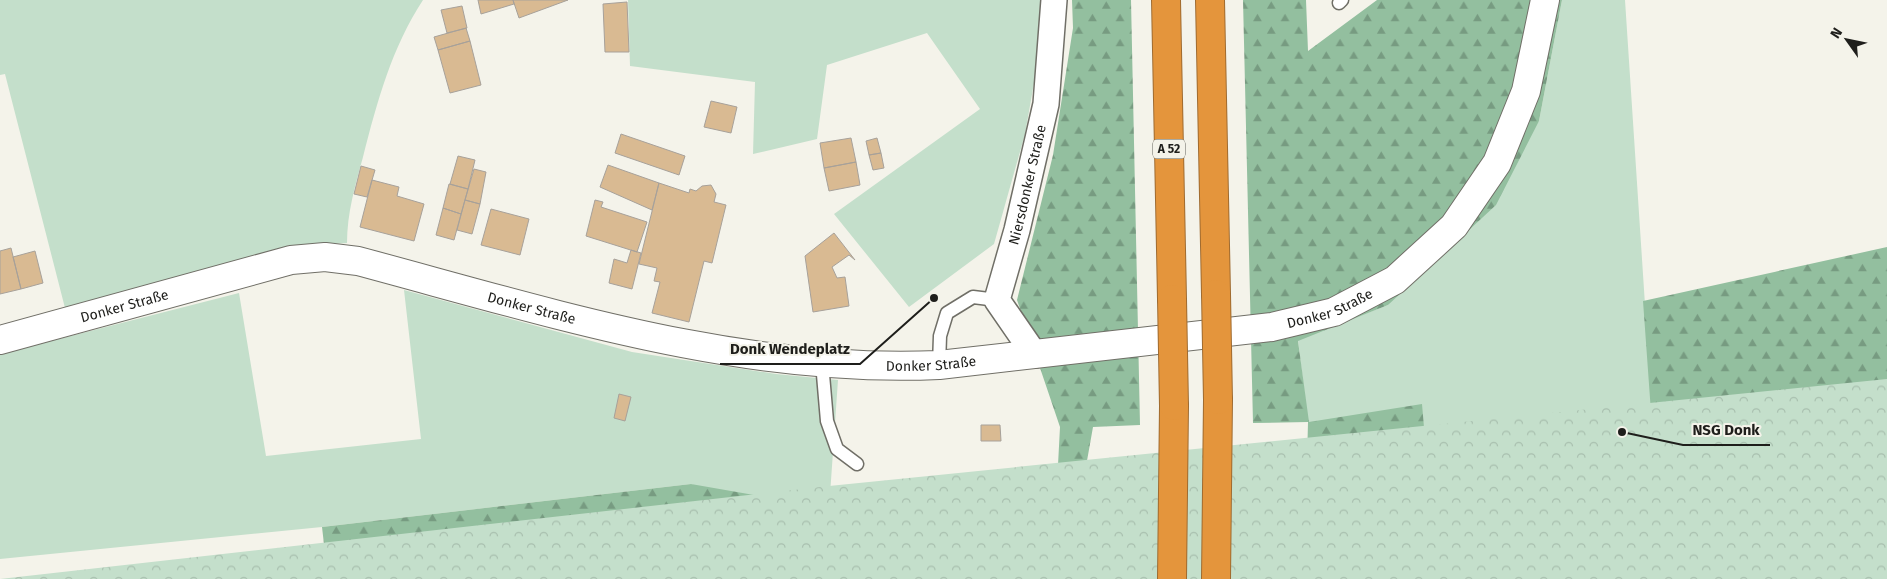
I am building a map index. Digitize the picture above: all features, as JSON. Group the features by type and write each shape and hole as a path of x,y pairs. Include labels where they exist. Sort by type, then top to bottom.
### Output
{"highway":[{"name":"A 52","path":"1166,0 1174,406 1172,579"},
{"path":"1210,0 1218,400 1216,579"}],"street":[{"name":"Niersdonker Straße","path":"997,300 1046,104 1054,0"},
{"name":"Donker Straße","path":"0,340 291,260 324,256 358,261 620,331 706,349 822,364 889,367 939,365 1272,328 1334,312 1395,280 1454,226 1497,163 1526,91 1545,0"},
{"path":"997,300 1035,354"}],"lane":[{"path":"939,365 940,336 948,313 973,298 997,300"},
{"path":"822,364 827,421 837,449 857,464"}],"green space":[{"path":"0,0 423,0 394,56 380,96 352,200 348,221 347,243 298,246 65,308 5,74 0,75"},
{"path":"628,0 1042,0 1037,66 1025,134 994,244 909,307 834,214 980,109 927,33 827,65 817,139 753,154 755,82 630,66"},
{"path":"1072,0 1131,0 1140,425 1093,427 1085,472 328,579 322,527 691,484 765,497 1058,465 1060,427 1017,300 1053,155 1073,28"},
{"path":"1243,0 1306,0 1308,51 1377,0 1562,0 1539,121 1496,205 1388,305 1298,341 1309,422 1422,404 1437,579 1304,579 1308,422 1253,423"},
{"path":"1562,0 1625,0 1663,579 1308,422 1298,340 1388,305 1539,121"},
{"path":"1887,247 1887,579 1663,579 1643,301"},
{"path":"404,290 632,352 776,374 838,380 827,538 691,484 322,527 0,559 0,354 239,293 266,456 421,439"},
{"path":"1887,379 1887,579 0,579 829,486"}],"building":[{"path":"478,0 513,0 514,4 481,14"},
{"path":"513,0 568,0 519,18"},
{"path":"627,2 629,52 605,52 603,4"},
{"path":"462,6 467,28 447,33 441,10"},
{"path":"466,28 470,41 438,50 434,37"},
{"path":"470,41 481,85 450,93 438,50"},
{"path":"711,101 737,107 731,133 704,127"},
{"path":"621,134 685,156 679,175 615,153"},
{"path":"851,138 856,162 824,168 820,143"},
{"path":"877,138 881,153 869,155 866,141"},
{"path":"881,153 884,168 873,170 869,155"},
{"path":"458,156 475,160 468,189 450,184"},
{"path":"856,162 860,185 829,191 824,168"},
{"path":"608,165 659,183 652,210 600,187"},
{"path":"361,166 375,170 367,197 354,194"},
{"path":"474,169 486,172 480,204 465,200"},
{"path":"372,180 399,187 397,196 424,204 414,241 360,227"},
{"path":"659,183 689,193 690,189 696,191 702,186 711,185 716,194 714,202 726,205 712,263 704,261 689,322 652,313 660,282 654,281 657,268 639,264"},
{"path":"449,184 468,189 461,214 443,208"},
{"path":"465,200 480,204 472,234 457,230"},
{"path":"595,200 603,202 601,207 647,222 637,252 586,236"},
{"path":"443,208 461,214 454,240 436,235"},
{"path":"491,209 529,219 520,255 481,245"},
{"path":"834,233 855,260 849,255 832,267 837,278 845,277 849,306 813,312 805,256"},
{"path":"11,248 21,289 0,294 0,251"},
{"path":"631,250 641,253 632,289 609,283 614,259 627,263"},
{"path":"35,251 43,283 21,289 13,257"},
{"path":"619,394 631,397 625,421 614,418"},
{"path":"981,425 1000,425 1001,441 981,441"}],"place":[{"name":"Donk Wendeplatz","path":"934,298"},
{"name":"NSG Donk","path":"1622,432"}]}
